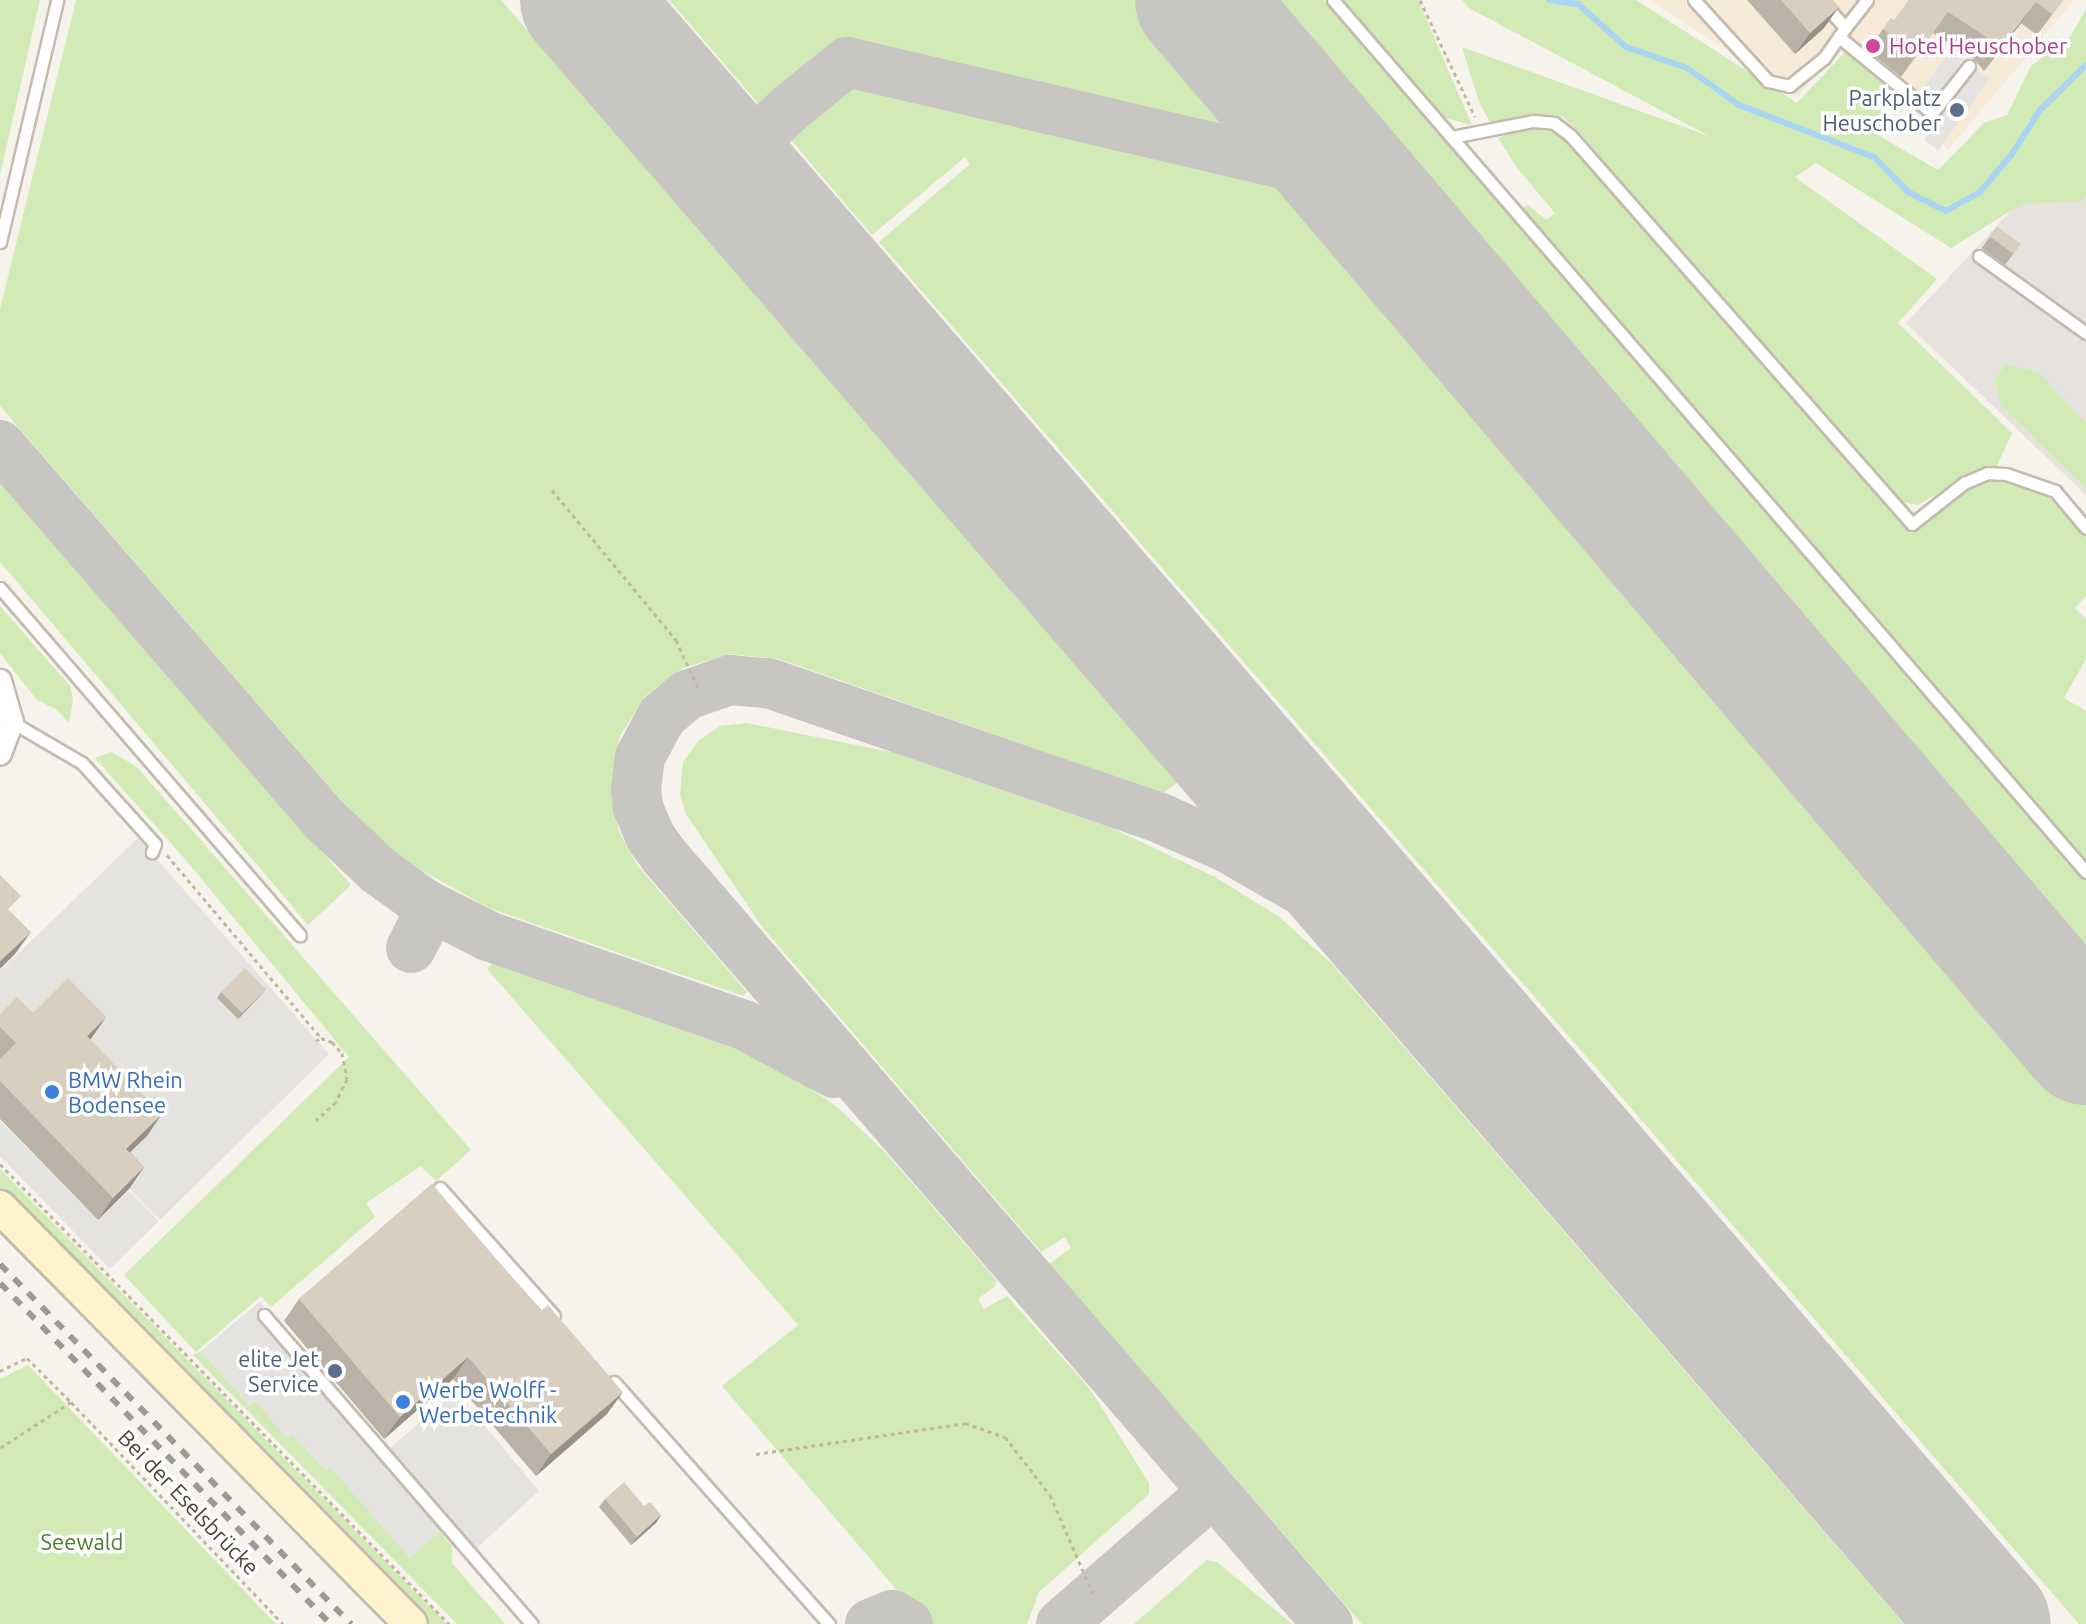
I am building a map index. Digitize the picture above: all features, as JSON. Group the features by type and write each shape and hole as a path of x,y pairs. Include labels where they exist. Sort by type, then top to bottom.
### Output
{"street":[{"path":"0,681 12,722 0,754"},
{"path":"0,1207 411,1624"}],"lane":[{"path":"0,242 57,0"},
{"path":"1333,0 2086,872"},
{"path":"1694,0 1768,81 1789,86 1824,58 1867,0"},
{"path":"1821,0 1842,32 1932,113 1969,66"},
{"path":"1452,137 1533,121 1554,123 1570,135 1912,524 1964,483 1987,473 2006,474 2055,491 2086,528"},
{"path":"1979,256 2086,333"},
{"path":"0,588 300,935"},
{"path":"12,722 82,763 153,848"},
{"path":"440,1188 566,1329"},
{"path":"264,1315 532,1624"},
{"path":"608,1376 829,1624"}],"path":[{"path":"1420,0 1481,131"},
{"path":"552,490 676,640 698,688"},
{"path":"153,848 181,867 321,1038 332,1042 342,1053 347,1079 336,1102 316,1120"},
{"path":"316,1041 321,1038"},
{"path":"0,1164 449,1624"},
{"name":"Bei der Eselsbrücke","path":"0,1371 27,1358 218,1552 283,1624"},
{"path":"0,1448 71,1402"},
{"path":"756,1454 965,1423 1005,1437 1050,1495 1094,1596"}],"shaded area":[{"path":"1650,0 2074,0 1948,150 1851,36 1797,97"},
{"name":"Parkplatz Heuschober","path":"1950,50 1963,59 1931,105 1918,96"},
{"name":"Parkplatz Heuschober","path":"1976,69 1990,79 1938,150 1924,140"},
{"path":"2086,130 2086,495 1906,323"},
{"path":"138,838 329,1054 160,1220 112,1171 148,1136 72,1059 92,1038 53,999 17,1034 0,1020 0,971"},
{"path":"0,1121 98,1221 129,1191 159,1221 110,1269 0,1156"},
{"path":"260,1301 388,1450 456,1391 539,1491 477,1548 451,1521 410,1558 330,1467 325,1470 292,1434 287,1438 256,1401 249,1406 201,1351"}],"green space":[{"path":"0,0 40,0 0,175"},
{"path":"76,0 501,0 1180,781 1163,793 779,659 730,654 683,668 645,696 619,738 611,788 619,832 637,865 747,992 743,996 491,909 403,860 359,821 0,406 0,309"},
{"path":"669,0 1324,0 2086,880 2086,1624 2079,1624 879,242 970,164 965,157 872,235 778,125 811,88 801,78 763,109"},
{"path":"1341,0 1418,0 1472,125 1442,117"},
{"path":"1462,0 1636,0 1797,103 1846,51 1898,96 1876,134 1938,170 1984,123 2007,115 2031,66 2070,37 2086,9 2086,196 2082,201 2022,204 1951,248 1816,163 1795,177 1937,279 1898,323 2012,433 1996,468 1979,470 1918,505 1898,501 1563,117 1552,115 1490,122 1479,102 1462,47 1709,136 1469,8"},
{"path":"1533,125 1567,138 1910,533 1969,486 1990,477 2013,480 2042,491 2086,537 2086,596 2075,608 2086,619 2086,659 2064,698 2086,711 2086,861 1522,209 1528,205 1546,220 1555,213 1518,169 1498,138"},
{"path":"2006,364 2038,372 2086,423 2086,488 2001,406 1995,380"},
{"path":"0,483 351,885 308,925 0,562"},
{"path":"0,606 70,686 73,699 69,723 57,710 37,700 0,653"},
{"path":"747,723 891,752 1112,828 1215,877 1278,916 1332,964 1904,1624 1362,1624 1049,1264 1071,1248 1065,1237 1041,1252 763,928 686,814 680,794 683,762 699,740 720,726"},
{"path":"111,752 136,766 471,1150 436,1181 421,1166 366,1203 375,1217 271,1307 261,1296 196,1352 124,1275 349,1057 185,859 95,758"},
{"path":"492,964 736,1049 780,1068 836,1106 887,1154 997,1281 978,1299 984,1309 1007,1296 1090,1389 1149,1483 1149,1494 1039,1592 1027,1624 926,1624 722,1386 798,1325 487,969"},
{"path":"0,1169 447,1624 420,1624 0,1195"},
{"path":"201,1351 249,1405 255,1400 286,1437 292,1433 325,1470 330,1467 410,1557 439,1531 452,1546 452,1563 505,1624 457,1624 193,1355"},
{"name":"Seewald","path":"28,1365 276,1624 0,1624 0,1379"},
{"path":"1207,1560 1217,1562 1292,1624 1134,1624"}],"building":[{"path":"1781,0 1833,0 1839,7 1810,33"},
{"path":"1909,0 2063,0 2052,14 2036,2 1999,50 1988,38 1948,12 1916,56 1883,29 1891,18 1894,21"},
{"path":"1997,227 2020,244 2013,254 1990,237"},
{"path":"0,875 21,896 8,909 31,932 0,961"},
{"path":"245,968 266,989 242,1013 221,992"},
{"name":"BMW Rhein Bodensee","path":"68,978 106,1017 87,1036 162,1114 126,1149 144,1167 113,1198 0,1081 0,1059 16,1043 0,1027 0,1014 17,997 33,1013"},
{"path":"432,1184 541,1311 548,1305 623,1392 551,1454 468,1357 400,1417 299,1299"},
{"path":"624,1482 644,1506 650,1502 661,1515 637,1537 605,1499"}],"waterway":[{"path":"1549,0 1578,4 1626,47 1687,68 1739,105 1874,157 1908,192 1946,211 1980,192 2012,154 2040,110 2086,65"}],"taxiway":[{"path":"728,168 790,108 847,62 1352,180"},
{"path":"0,445 326,821 379,871 425,904 488,936 744,1025 834,1073"},
{"path":"1328,1624 665,857 651,838 638,807 636,789 640,757 662,716 687,695 730,680 768,683 1162,819 1228,848 1315,898 1361,931 1473,1029"},
{"path":"411,948 427,917 425,904"},
{"path":"1061,1624 1213,1492"},
{"path":"870,1624 892,1615 908,1624"}],"runway":[{"path":"583,0 1988,1624"},
{"path":"1198,0 2086,1042"}],"railway":[{"path":"0,1264 351,1624"},
{"path":"0,1283 331,1624"}],"place":[{"name":"Hotel Heuschober","path":"1873,46"},
{"name":"Parkplatz Heuschober","path":"1957,110"},
{"name":"BMW Rhein Bodensee","path":"52,1092"},
{"name":"elite Jet Service","path":"335,1371"},
{"name":"Werbe Wolff - Werbetechnik","path":"403,1402"}]}
